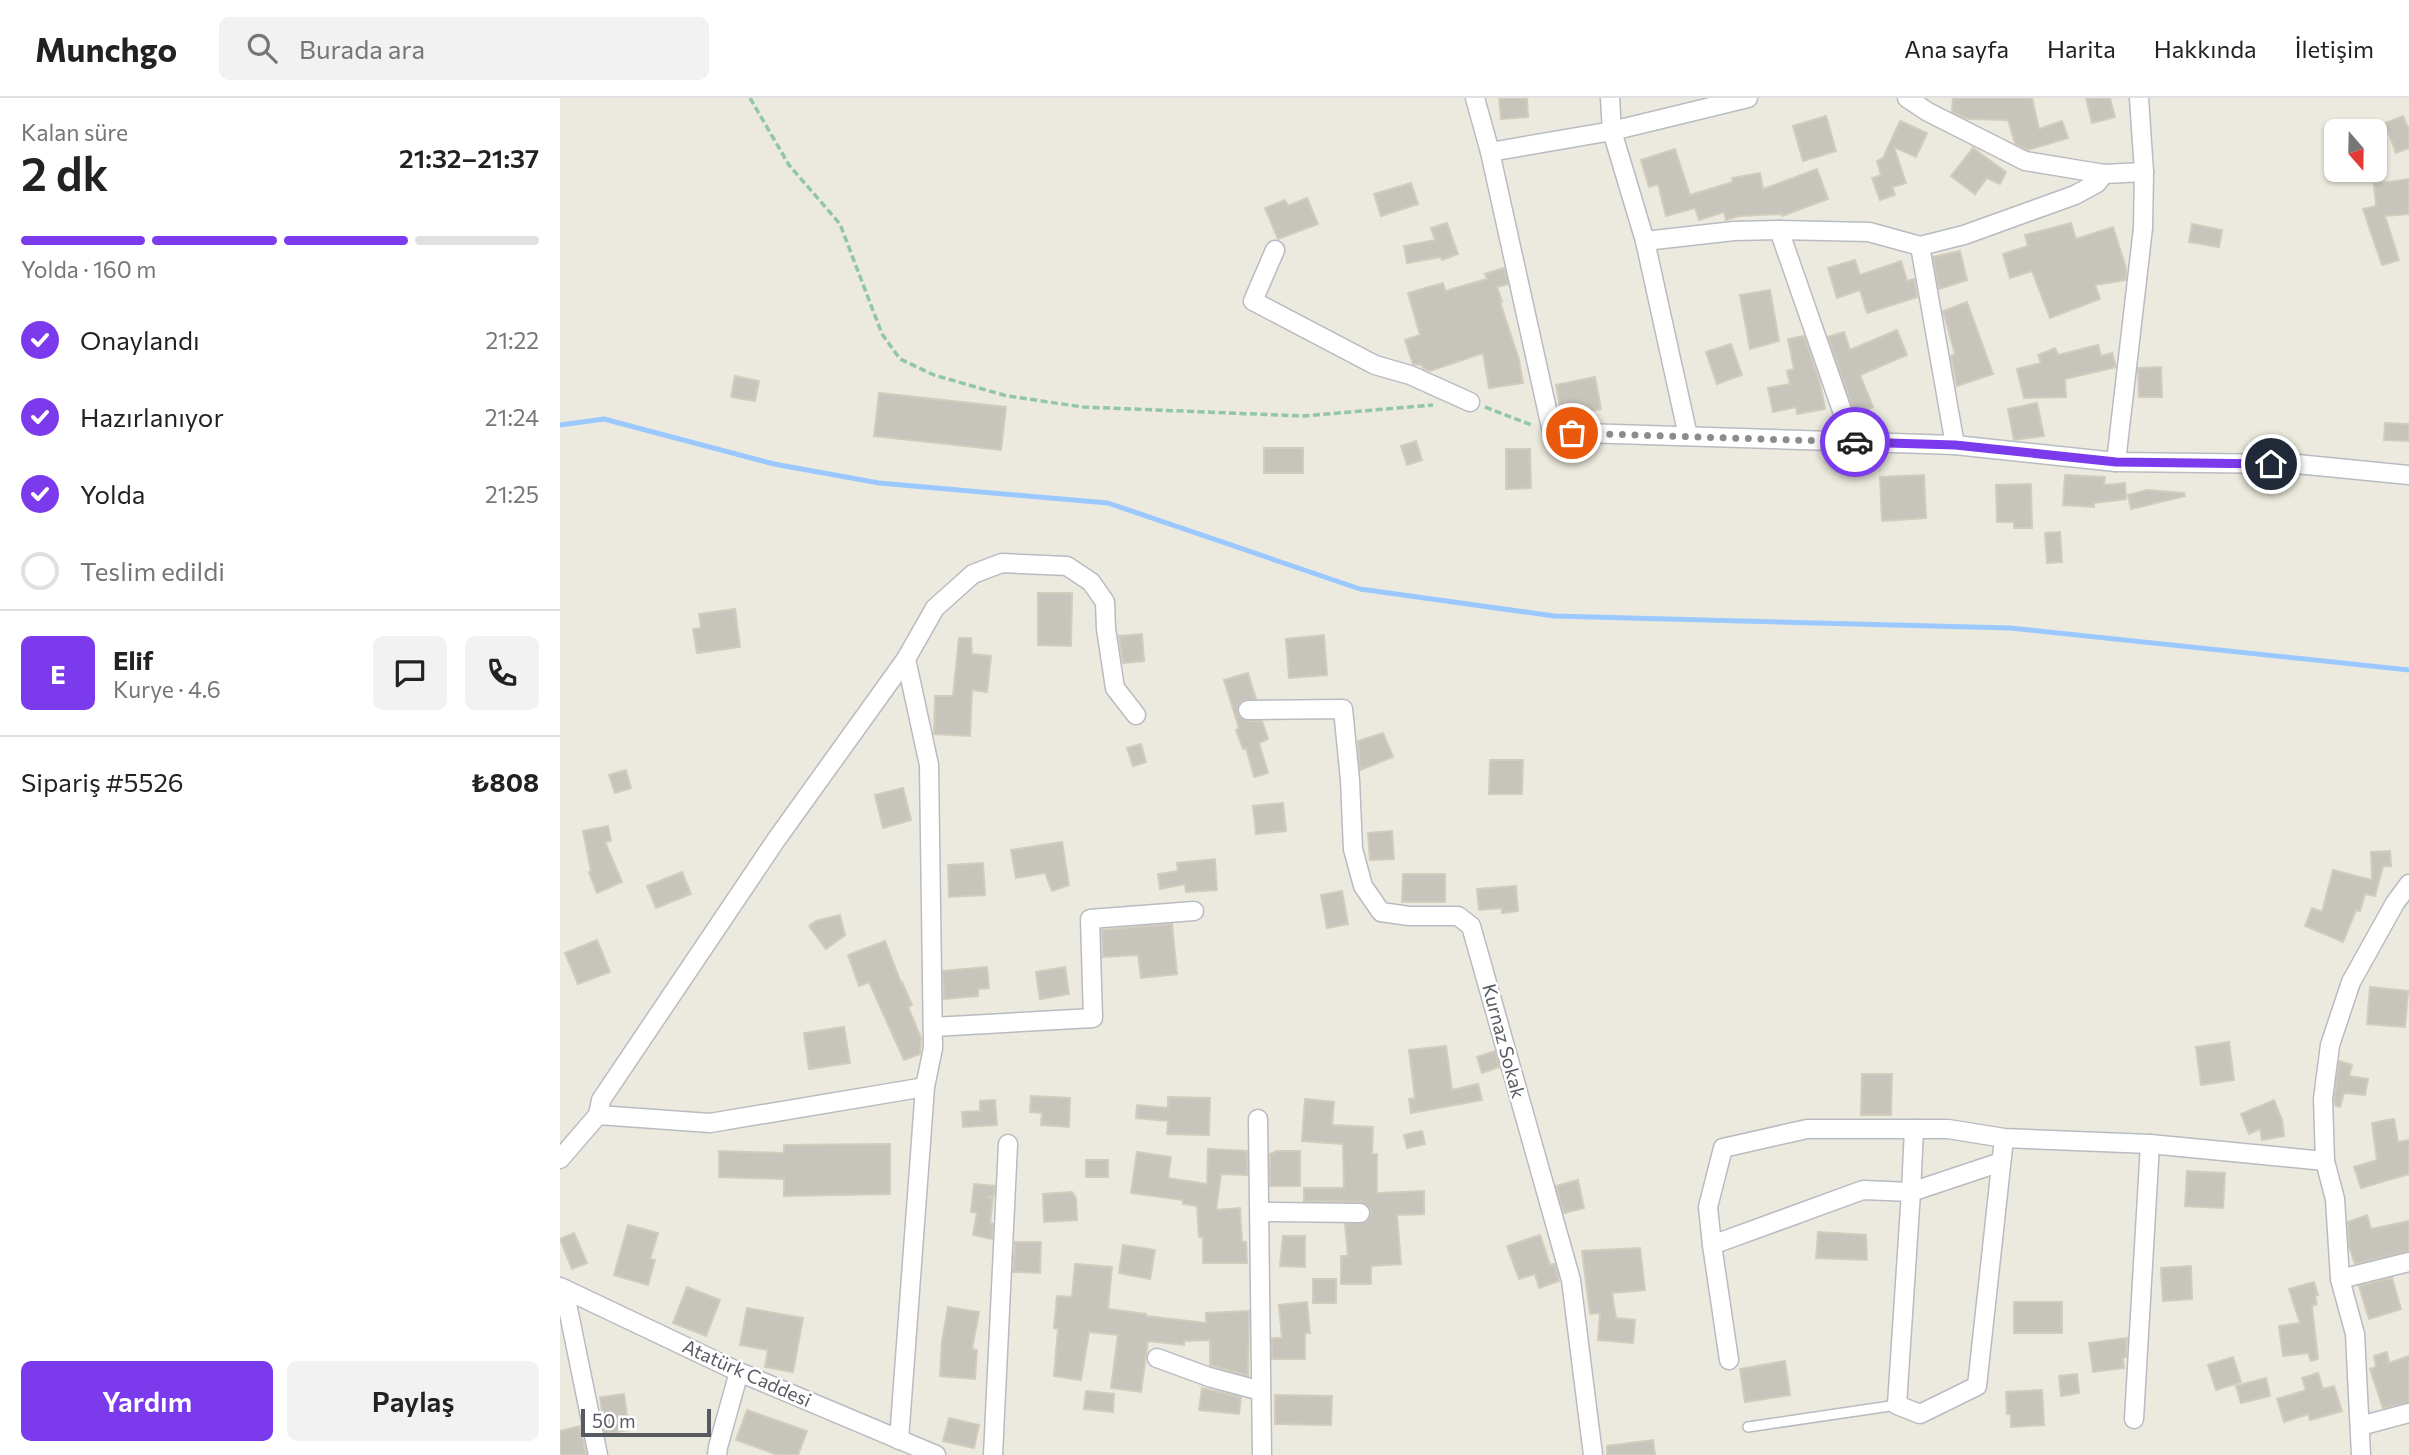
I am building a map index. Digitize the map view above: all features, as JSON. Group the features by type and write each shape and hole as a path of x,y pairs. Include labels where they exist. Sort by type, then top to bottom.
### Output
{"street":[{"path":"1475,98 1490,152 1552,432 1955,445 2116,462 2297,464 2409,475"},
{"path":"1611,98 1612,131 1645,241 1688,436"},
{"path":"1490,152 1612,131 1748,98"},
{"path":"1907,98 1928,112 2025,161 2104,174 2144,172"},
{"path":"2116,462 2143,228 2144,172 2139,98"},
{"path":"1645,241 1734,231 1779,230 1869,232 1920,246 1964,235 2075,195 2097,183 2104,174"},
{"path":"1779,230 1853,442"},
{"path":"1920,246 1955,445"},
{"path":"1275,250 1252,301 1376,365 1410,375 1470,402"},
{"path":"560,1159 598,1115 601,1100 776,840 906,659 935,608 973,574 1002,563 1067,566 1091,582 1104,602 1115,688 1136,715"},
{"path":"898,1440 925,1087 933,1048 929,765 906,659"},
{"name":"Kurnaz Sokak","path":"1248,710 1343,709 1353,849 1363,886 1381,912 1409,916 1458,916 1471,926 1480,949 1571,1280 1593,1455"},
{"path":"2361,1455 2355,1334 2340,1279 2335,1199 2325,1161 2323,1099 2330,1045 2351,982 2395,903 2409,884"},
{"path":"933,1027 1093,1018 1090,919 1194,911"},
{"path":"598,1115 710,1123 925,1087"},
{"path":"1258,1119 1262,1455"},
{"path":"1728,1360 1708,1207 1723,1148 1807,1129 1948,1129 2004,1139 2150,1144 2325,1161"},
{"path":"1914,1129 1897,1405 1920,1414 1977,1386 2004,1139"},
{"path":"993,1455 1008,1144"},
{"path":"2134,1419 2150,1144"},
{"path":"1712,1245 1863,1190 1912,1192 2001,1161"},
{"path":"1260,1212 1360,1213"},
{"path":"2340,1279 2409,1262"},
{"path":"562,1288 598,1455"},
{"name":"Atatürk Caddesi","path":"562,1288 739,1372 936,1455"},
{"path":"1157,1358 1209,1377 1261,1391"},
{"path":"717,1455 739,1372"},
{"path":"2360,1426 2409,1413"}],"lane":[{"path":"1748,1427 1897,1405"}],"path":[{"path":"750,98 789,165 841,224 882,334 900,359 934,375 1007,396 1083,407 1303,416 1442,404"},
{"path":"1470,402 1552,432"}],"building":[{"path":"1499,98 1527,98 1528,117 1501,119"},
{"path":"1953,98 2032,98 2039,129 2062,121 2068,138 2028,150 2015,143 2008,120 1968,119 1952,112"},
{"path":"2086,98 2110,98 2115,117 2092,123"},
{"path":"1826,116 1836,151 1803,161 1793,126"},
{"path":"2403,116 2409,130 2409,148 2396,153 2387,122"},
{"path":"1900,121 1927,133 1916,157 1894,147 1906,183 1892,187 1895,195 1880,200 1872,178 1881,175 1877,161 1883,158"},
{"path":"1973,148 2006,172 2000,184 1987,178 1975,194 1951,176"},
{"path":"1675,149 1690,195 1733,182 1732,178 1760,173 1763,189 1817,169 1828,199 1782,216 1739,216 1726,220 1724,212 1699,220 1695,208 1666,216 1658,184 1649,187 1641,160"},
{"path":"2409,179 2409,214 2385,216 2399,260 2382,265 2363,209 2376,206 2374,184"},
{"path":"1411,183 1418,204 1381,216 1374,194"},
{"path":"1307,198 1318,224 1278,239 1265,208 1285,200 1288,206"},
{"path":"1447,223 1458,254 1442,260 1441,257 1407,263 1404,246 1435,240 1431,228"},
{"path":"2071,223 2076,239 2113,227 2126,268 2126,280 2095,285 2100,299 2050,318 2032,271 2010,278 2003,254 2028,246 2025,235"},
{"path":"2192,224 2222,230 2219,247 2189,242"},
{"path":"1960,251 1967,280 1939,289 1933,257"},
{"path":"1855,260 1860,275 1901,261 1907,281 1914,279 1917,297 1867,313 1860,290 1837,298 1828,268"},
{"path":"1504,268 1508,284 1497,287 1519,360 1523,383 1489,388 1483,353 1430,371 1421,365 1413,364 1405,340 1420,335 1408,293 1443,283 1445,291 1487,279 1485,274"},
{"path":"1770,290 1779,341 1750,349 1740,295"},
{"path":"1967,302 1993,374 1957,386 1951,356 1955,354 1943,311"},
{"path":"1897,330 1907,355 1860,375 1873,407 1855,414 1828,337 1844,332 1850,350"},
{"path":"1804,336 1820,383 1825,409 1797,414 1796,407 1773,412 1768,388 1790,384 1787,371 1794,369 1788,339"},
{"path":"1731,344 1742,375 1717,384 1706,352"},
{"path":"2098,345 2101,356 2112,353 2116,367 2065,379 2066,397 2024,398 2017,369 2041,363 2038,355 2055,348 2058,355"},
{"path":"2161,367 2162,397 2139,397 2138,368"},
{"path":"735,376 759,381 755,401 731,397"},
{"path":"1595,377 1601,409 1562,417 1556,385"},
{"path":"879,393 1006,407 1001,450 874,436"},
{"path":"2037,403 2044,436 2014,440 2008,409"},
{"path":"2385,423 2409,424 2409,441 2384,440"},
{"path":"1416,441 1422,460 1407,465 1401,446"},
{"path":"1264,448 1303,448 1303,473 1264,473"},
{"path":"1506,449 1530,449 1531,488 1506,489"},
{"path":"1924,475 1926,518 1882,521 1880,477"},
{"path":"2065,475 2105,477 2104,485 2125,483 2126,499 2094,503 2094,507 2063,505"},
{"path":"2031,484 2032,528 2014,528 2014,522 1997,522 1996,485"},
{"path":"2147,490 2184,493 2185,496 2131,509 2128,495"},
{"path":"2060,532 2062,562 2047,563 2045,533"},
{"path":"1038,593 1072,593 1071,646 1038,645"},
{"path":"735,609 740,647 697,653 693,629 701,628 699,614"},
{"path":"1142,634 1144,661 1123,663 1119,636"},
{"path":"1324,635 1327,675 1289,678 1286,639"},
{"path":"959,638 971,638 972,654 991,656 987,692 972,690 970,736 934,734 935,696 953,696"},
{"path":"1248,673 1256,699 1242,701 1238,705 1238,715 1247,721 1262,721 1268,739 1259,743 1268,773 1254,777 1246,748 1243,749 1236,730 1239,728 1224,680"},
{"path":"1383,733 1393,757 1360,770 1358,741"},
{"path":"1141,744 1146,762 1133,766 1127,748"},
{"path":"1490,760 1523,760 1522,794 1489,794"},
{"path":"626,770 631,788 615,793 609,775"},
{"path":"903,788 911,820 883,828 875,795"},
{"path":"1283,803 1286,831 1256,834 1253,806"},
{"path":"608,826 611,841 605,842 622,882 597,893 589,872 591,871 583,831"},
{"path":"1392,831 1394,859 1370,860 1368,833"},
{"path":"1062,842 1069,885 1052,891 1045,873 1016,878 1011,850"},
{"path":"2390,851 2391,866 2383,866 2375,896 2365,894 2360,911 2356,910 2343,942 2305,926 2312,908 2322,912 2333,870 2372,880 2371,852"},
{"path":"1215,859 1217,890 1186,892 1185,884 1160,889 1158,874 1178,871 1177,863"},
{"path":"983,863 985,895 949,897 948,865"},
{"path":"682,872 691,894 656,908 647,886"},
{"path":"1403,874 1445,874 1445,902 1402,902"},
{"path":"1516,886 1518,911 1502,913 1502,908 1479,910 1477,889"},
{"path":"1342,891 1348,924 1327,928 1321,895"},
{"path":"840,915 845,935 826,949 809,926 816,921"},
{"path":"1172,924 1177,974 1141,978 1138,955 1103,957 1102,930"},
{"path":"597,940 610,972 578,984 565,953"},
{"path":"885,941 912,1005 908,1007 921,1038 920,1054 904,1060 869,982 859,986 848,955"},
{"path":"987,967 989,988 978,989 978,996 944,999 943,971"},
{"path":"1065,967 1069,994 1040,999 1036,972"},
{"path":"2370,987 2408,991 2405,1027 2367,1024"},
{"path":"844,1027 850,1063 809,1069 804,1033"},
{"path":"2229,1042 2234,1080 2201,1085 2196,1047"},
{"path":"1446,1046 1452,1090 1478,1084 1482,1100 1411,1113 1409,1099 1415,1098 1409,1050"},
{"path":"1495,1051 1499,1067 1482,1073 1477,1057"},
{"path":"2339,1061 2352,1065 2349,1076 2368,1079 2365,1095 2344,1093 2340,1107 2335,1105 2334,1100"},
{"path":"1862,1074 1892,1074 1891,1115 1861,1115"},
{"path":"1031,1096 1070,1098 1069,1127 1041,1125 1042,1113 1030,1112"},
{"path":"1168,1097 1210,1098 1209,1135 1167,1134 1168,1121 1136,1118 1137,1105 1168,1108"},
{"path":"1305,1099 1334,1102 1332,1125 1373,1127 1372,1154 1377,1154 1377,1193 1424,1191 1424,1214 1397,1215 1401,1264 1371,1266 1371,1284 1341,1284 1341,1256 1348,1256 1345,1224 1366,1222 1371,1214 1369,1207 1360,1202 1304,1201 1304,1188 1344,1188 1343,1144 1302,1141"},
{"path":"995,1100 997,1125 963,1127 962,1112 980,1111 980,1101"},
{"path":"2274,1100 2282,1120 2284,1136 2262,1140 2260,1129 2249,1134 2241,1114"},
{"path":"2394,1119 2398,1142 2409,1140 2409,1174 2361,1188 2354,1167 2377,1160 2372,1123"},
{"path":"1422,1131 1425,1144 1407,1148 1404,1135"},
{"path":"890,1144 890,1194 784,1196 784,1179 719,1177 719,1151 784,1153 784,1145"},
{"path":"1208,1149 1247,1151 1247,1175 1221,1174 1216,1210 1240,1208 1242,1242 1246,1242 1247,1263 1203,1263 1203,1237 1199,1237 1197,1206 1183,1204 1183,1200 1131,1193 1137,1152 1171,1157 1168,1178 1207,1184"},
{"path":"1276,1151 1300,1151 1300,1186 1270,1186 1270,1154"},
{"path":"1086,1160 1108,1160 1108,1177 1086,1177"},
{"path":"2187,1171 2225,1173 2223,1208 2185,1206"},
{"path":"1578,1180 1584,1208 1564,1213 1556,1186"},
{"path":"974,1184 995,1186 994,1195 988,1198 993,1197 990,1224 993,1224 992,1239 973,1235 977,1213 971,1212"},
{"path":"1072,1192 1076,1198 1077,1220 1044,1222 1043,1194"},
{"path":"2367,1215 2371,1229 2409,1221 2409,1251 2355,1264 2349,1246 2348,1222"},
{"path":"628,1225 658,1233 650,1259 655,1260 648,1285 614,1275"},
{"path":"1818,1232 1866,1235 1867,1260 1816,1258"},
{"path":"574,1233 587,1263 572,1269 560,1239"},
{"path":"1540,1235 1550,1265 1555,1264 1559,1281 1539,1288 1535,1274 1519,1279 1507,1246"},
{"path":"1283,1236 1305,1236 1305,1267 1280,1266"},
{"path":"1015,1242 1041,1242 1040,1273 1013,1272"},
{"path":"1123,1245 1155,1250 1150,1279 1119,1273"},
{"path":"1640,1248 1645,1290 1612,1293 1616,1318 1635,1320 1633,1343 1598,1340 1600,1313 1590,1314 1582,1251"},
{"path":"1075,1264 1112,1267 1108,1309 1206,1323 1206,1313 1249,1311 1248,1376 1210,1365 1210,1340 1184,1341 1184,1345 1148,1341 1141,1392 1111,1388 1118,1335 1089,1332 1081,1380 1054,1376 1058,1329 1054,1328 1057,1296 1072,1297"},
{"path":"2191,1266 2192,1299 2163,1301 2161,1268"},
{"path":"2392,1278 2401,1309 2369,1319 2359,1286"},
{"path":"1313,1279 1336,1279 1336,1303 1313,1303"},
{"path":"2314,1282 2318,1295 2315,1296 2317,1304 2312,1306 2318,1359 2311,1361 2308,1353 2283,1356 2279,1326 2300,1323 2289,1289"},
{"path":"687,1287 720,1300 706,1336 673,1323"},
{"path":"1307,1302 1310,1333 1305,1333 1305,1359 1272,1359 1272,1338 1282,1338 1279,1305"},
{"path":"2014,1302 2062,1302 2062,1333 2014,1333"},
{"path":"948,1307 979,1312 972,1349 977,1350 975,1379 940,1376"},
{"path":"747,1308 803,1318 793,1372 765,1367 768,1350 740,1345"},
{"path":"2127,1338 2124,1368 2093,1372 2089,1343"},
{"path":"2387,1352 2389,1363 2409,1356 2409,1402 2383,1408 2370,1369 2376,1367 2374,1356"},
{"path":"2233,1357 2241,1382 2216,1390 2208,1365"},
{"path":"1785,1361 1790,1395 1745,1402 1740,1369"},
{"path":"2318,1373 2323,1389 2334,1386 2342,1411 2310,1420 2308,1414 2284,1422 2277,1399 2306,1390 2302,1378"},
{"path":"2077,1374 2079,1393 2061,1396 2059,1376"},
{"path":"2266,1378 2270,1396 2241,1403 2236,1386"},
{"path":"1202,1388 1241,1397 1239,1414 1199,1410"},
{"path":"2042,1390 2044,1425 2011,1427 2011,1414 2007,1414 2006,1392"},
{"path":"1086,1391 1114,1394 1113,1412 1084,1409"},
{"path":"624,1394 629,1430 605,1434 600,1397"},
{"path":"1275,1395 1332,1396 1331,1425 1275,1424"},
{"path":"747,1410 807,1431 798,1455 778,1455 736,1440"},
{"path":"949,1418 979,1425 974,1448 943,1441"},
{"path":"580,1426 586,1455 560,1455 560,1431"},
{"path":"1653,1440 1655,1455 1607,1455 1607,1446"}],"waterway":[{"path":"560,425 604,419 774,464 879,483 1108,503 1360,589 1554,616 2010,628 2409,670"}],"way so far":[{"path":"1572,433 1855,442"}],"route":[{"path":"1855,442 1955,445 2116,462 2271,464"}]}
